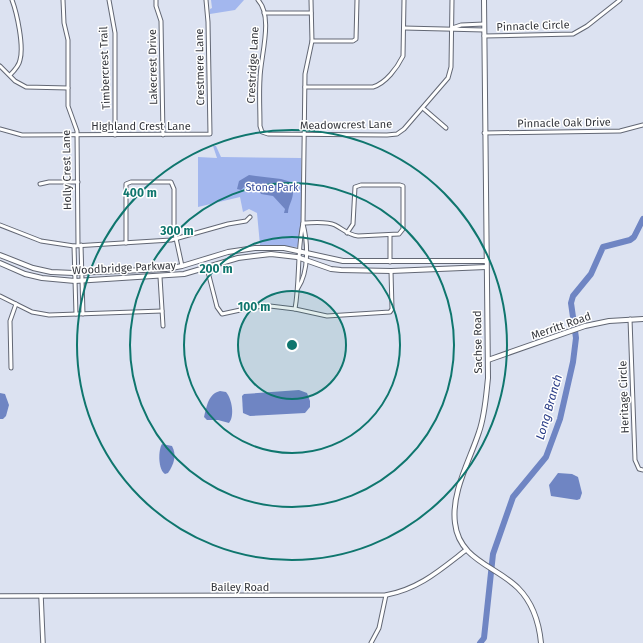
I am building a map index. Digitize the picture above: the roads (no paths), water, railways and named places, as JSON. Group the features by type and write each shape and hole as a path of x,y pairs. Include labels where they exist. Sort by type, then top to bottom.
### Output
{"main road":[{"name":"Sachse Road","path":"484,0 484,133 488,378 484,413 455,509 456,530 466,550 480,563 500,574 518,588 528,600 538,621 541,643"},
{"name":"Woodbridge Parkway","path":"0,255 33,268 51,272 74,273 166,269 244,249 284,248 332,260 390,262 486,261"},
{"name":"Woodbridge Parkway","path":"0,263 26,274 42,278 75,281 160,277 184,274 238,258 271,254 299,258 341,270 391,271 486,267"},
{"name":"Merritt Road","path":"488,360 585,326 609,320 643,319"}],"street":[{"path":"10,75 19,64 21,52 15,9 12,0"},
{"name":"Holly Crest Lane","path":"62,0 64,23 68,40 69,109 78,135 78,245 83,314"},
{"name":"Timbercrest Trail","path":"109,0 115,33 115,135"},
{"name":"Lakecrest Drive","path":"156,0 156,6 161,21 163,135"},
{"name":"Crestmere Lane","path":"206,0 208,22 210,134"},
{"name":"Crestridge Lane","path":"258,0 264,13 265,41 260,79 260,126 262,132"},
{"path":"295,308 303,223 303,134 306,113 305,74 312,41 311,0"},
{"path":"312,41 356,39 357,0"},
{"path":"305,87 373,87 379,85 400,63 403,56 404,0"},
{"name":"Meadowcrest Lane","path":"262,132 303,134 397,134 424,109 450,74 452,0"},
{"name":"Pinnacle Circle","path":"484,36 573,34 587,26 620,0"},
{"path":"264,13 311,12"},
{"path":"452,28 461,25 484,24"},
{"path":"404,28 484,30"},
{"path":"0,66 26,87 68,88"},
{"path":"424,109 446,128"},
{"name":"Pinnacle Oak Drive","path":"484,133 620,131 643,125"},
{"name":"Highland Crest Lane","path":"0,129 22,135 210,134"},
{"path":"126,243 127,183 166,181 172,183 174,189 174,229 182,266"},
{"path":"40,184 49,182 78,182"},
{"path":"303,223 331,224 347,233 358,236 390,236 402,233 404,190 400,185 361,185 355,187 353,224 347,233"},
{"path":"0,225 41,242 78,245 177,239 213,228 246,221 250,217"},
{"path":"298,288 302,282 306,260 306,236 303,223"},
{"path":"390,236 390,262"},
{"name":"Holly Crest Lane","path":"76,314 74,273 78,245"},
{"path":"207,268 217,307 222,314 261,306 295,308 327,316 388,313 392,308 391,271"},
{"path":"160,277 163,326"},
{"path":"0,296 32,312 49,315 162,311"},
{"path":"11,368 10,321 16,304"},
{"name":"Heritage Circle","path":"630,319 635,460 639,469 643,470"},
{"name":"Bailey Road","path":"0,596 386,595 406,591 420,583 466,550"},
{"path":"371,643 379,628 386,595"},
{"path":"41,596 43,643"}],"waterway":[{"name":"Long Branch","path":"480,643 484,638 493,554 513,497 546,457 560,419 573,362 576,338 571,303 573,296 591,274 603,247 630,240 634,237 643,219"}],"park label":[{"name":"Stone Park","path":"272,187"}]}
